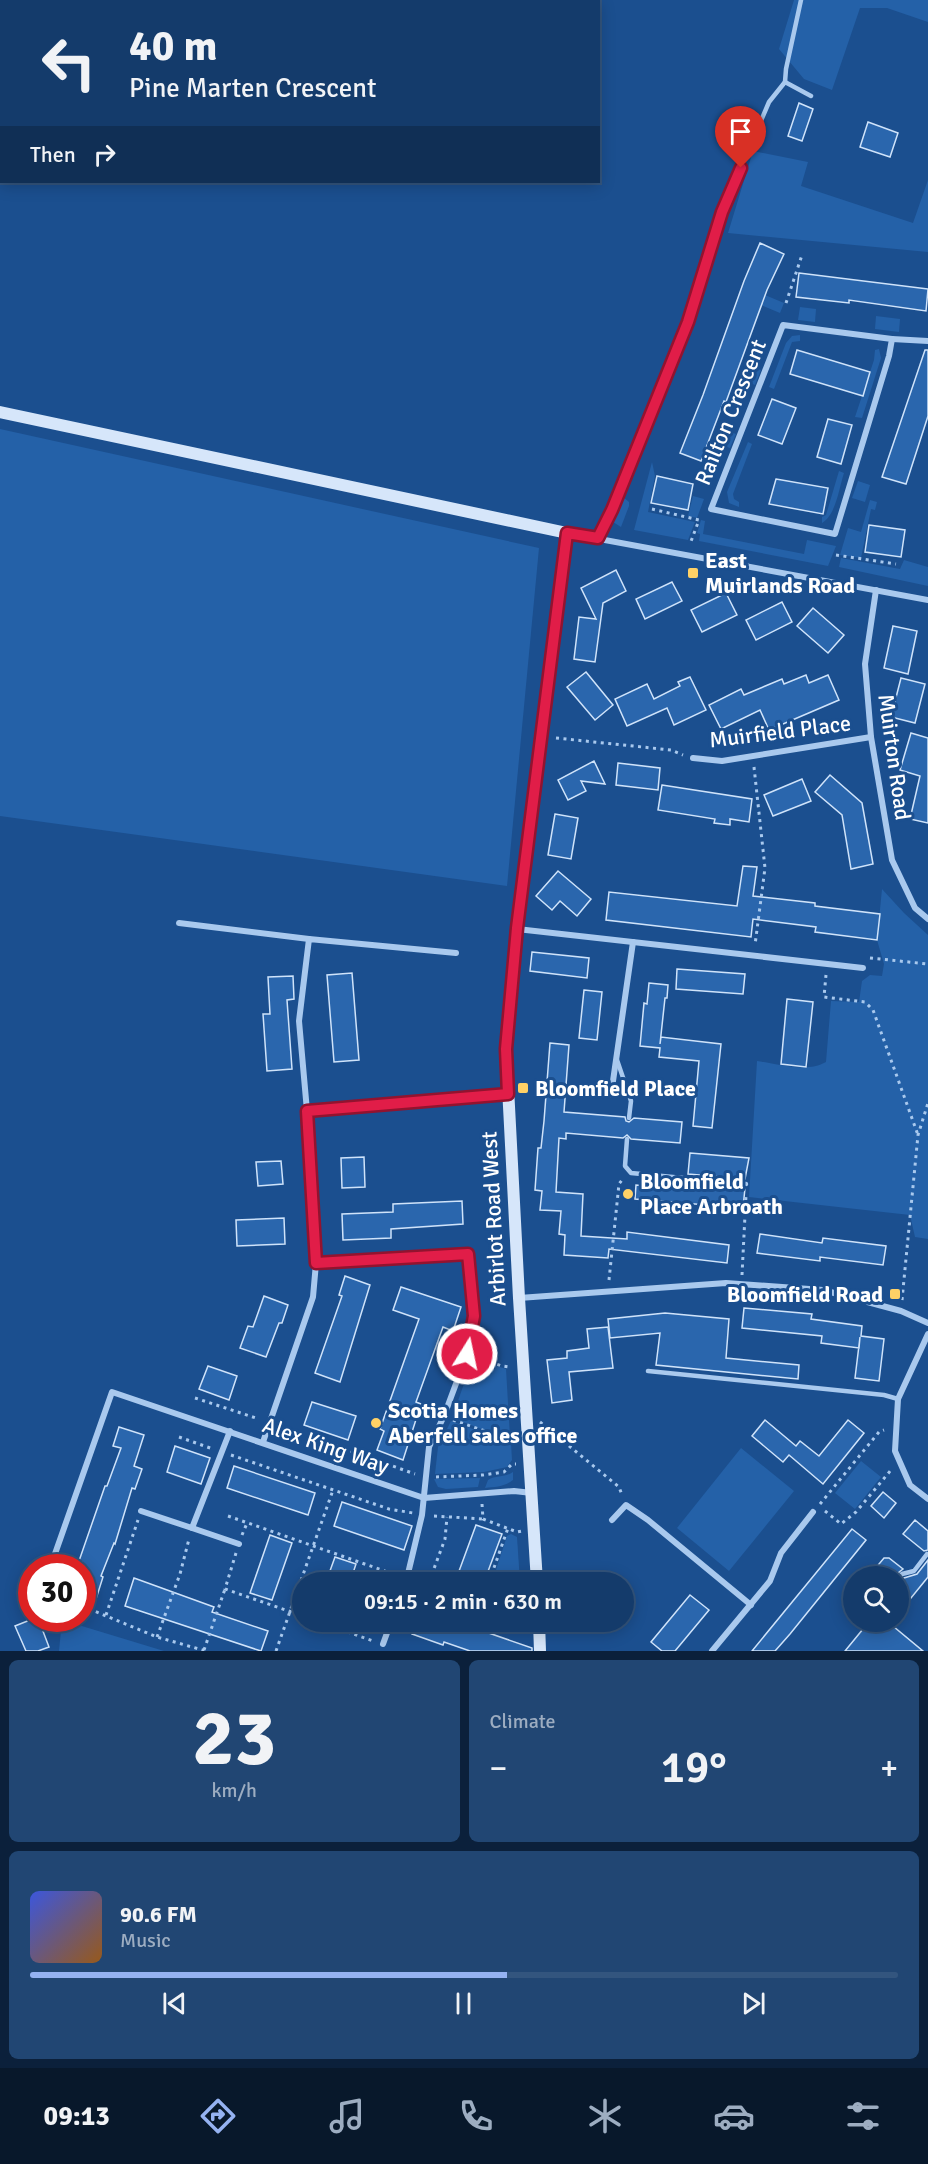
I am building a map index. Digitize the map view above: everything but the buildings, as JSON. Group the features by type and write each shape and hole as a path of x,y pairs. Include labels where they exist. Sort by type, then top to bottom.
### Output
{"main road":[{"path":"0,412 567,533"},
{"name":"Arbirlot Road West","path":"536,1572 506,1049 517,928 567,533"},
{"path":"539,1632 540,1651"}],"street":[{"name":"Railton Crescent","path":"892,339 889,356 835,534 711,509 783,325 892,339 928,341"},
{"path":"567,533 928,600"},
{"name":"Muirton Road","path":"876,590 865,664 871,737 892,860 915,908 928,919"},
{"name":"Muirfield Place","path":"693,758 722,761 871,737"},
{"path":"179,922 309,939 456,953"},
{"path":"517,928 863,968"},
{"path":"263,1442 313,1297 316,1263 299,1021 309,939"},
{"path":"611,1095 633,942"},
{"path":"316,1263 468,1254 474,1316 467,1354 444,1416 429,1447 422,1515 408,1572"},
{"path":"519,1298 726,1283 823,1290 901,1311 928,1323"},
{"path":"928,1334 898,1399 895,1451 910,1485 928,1498"},
{"name":"Alex King Way","path":"55,1554 112,1392 424,1498 514,1491 532,1494"},
{"path":"192,1528 230,1431"},
{"path":"612,1520 626,1505 648,1520 751,1605"},
{"path":"141,1511 239,1544"},
{"path":"712,1651 770,1581 781,1553 813,1512"},
{"path":"383,1644 387,1632"}],"lane":[{"path":"598,538 612,510 688,322 722,212 769,102 786,82 786,69 801,0"},
{"path":"786,82 811,96"},
{"path":"617,1060 631,1101 629,1118"},
{"path":"307,1111 508,1094"},
{"path":"627,1139 624,1161 631,1173 746,1184"},
{"path":"648,1371 884,1395 898,1399"},
{"path":"909,1572 914,1570 927,1554"}],"path":[{"path":"786,303 802,255"},
{"path":"652,509 699,520 686,554"},
{"path":"836,555 896,564"},
{"path":"540,736 671,750 693,758"},
{"path":"752,756 765,868 754,956"},
{"path":"863,968 869,958 928,964"},
{"path":"828,964 824,997 865,1002 871,1007 918,1135"},
{"path":"901,1311 918,1135 928,1103"},
{"path":"610,1276 619,1184 628,1170"},
{"path":"742,1270 746,1184"},
{"path":"467,1354 502,1366 523,1369"},
{"path":"195,1398 426,1476 441,1478 483,1475 504,1472 512,1464 530,1463"},
{"path":"444,1416 511,1441 528,1443"},
{"path":"526,1419 542,1422 619,1487 626,1505"},
{"path":"813,1512 879,1432 897,1425"},
{"path":"179,1437 389,1509 422,1515 483,1519 517,1532 534,1531"},
{"path":"819,1506 841,1524 856,1512 892,1468 900,1463"},
{"path":"483,1475 483,1519"},
{"path":"276,1651 333,1490"},
{"path":"106,1615 141,1511"},
{"path":"414,1513 414,1521"},
{"path":"228,1516 388,1572"},
{"path":"433,1572 445,1539 447,1517"},
{"path":"96,1611 157,1638 205,1651 247,1523"},
{"path":"157,1638 180,1574 192,1528"},
{"path":"492,1572 507,1528"},
{"path":"225,1589 291,1612"},
{"path":"347,1632 374,1641"}],"shaded area":[{"path":"794,0 928,0 928,22 887,8 860,8 832,90 804,79 779,49"},
{"path":"753,151 808,162 801,186 913,223 928,180 928,252 728,233"},
{"path":"765,295 784,303 780,313 761,305"},
{"path":"800,307 816,309 815,322 798,320"},
{"path":"876,316 900,319 899,332 875,329"},
{"path":"800,335 800,341 792,342 774,389 769,387 786,343 792,336"},
{"path":"879,349 881,358 862,418 855,417 874,360 875,350"},
{"path":"748,365 761,370 755,385 743,380"},
{"path":"0,429 539,548 507,886 0,816"},
{"path":"723,429 736,434 730,448 718,444"},
{"path":"748,442 752,444 733,494 734,499 739,502 739,507 729,503 727,492"},
{"path":"652,462 655,476 648,512 695,522 688,540 634,530"},
{"path":"839,471 844,473 836,501 831,514 822,523 822,517 826,515"},
{"path":"858,481 870,485 865,502 852,498"},
{"path":"693,496 704,499 697,518 688,516"},
{"path":"623,497 629,502 629,506 621,527 613,522"},
{"path":"870,500 877,502 875,510 871,509 861,558 840,555 848,528 861,532"},
{"path":"701,520 705,521 703,534 804,554 807,540 836,546 828,566 699,541 700,534 697,533"},
{"path":"841,558 900,569 904,560 928,567 928,586 839,567"},
{"path":"882,889 928,935 928,1239 915,1237 910,1215 749,1197 757,1061 801,1067 826,1062 831,1001 859,1002 862,981 870,975 882,976 884,964 877,940"},
{"path":"473,1358 506,1369 510,1437 506,1438 452,1418"},
{"path":"451,1421 511,1443 512,1460 507,1467 484,1472 435,1474 438,1447"},
{"path":"741,1448 794,1491 729,1571 677,1528"},
{"path":"861,1461 881,1477 855,1509 835,1493"},
{"path":"513,1472 513,1480 510,1482 485,1488 488,1480"},
{"path":"480,1478 478,1487 446,1489 438,1487 434,1479"},
{"path":"511,1534 517,1537 519,1572 495,1572 507,1536"},
{"path":"96,1630 164,1651 59,1651 61,1632"}],"place":[{"name":"East Muirlands Road","path":"693,573"},
{"name":"Bloomfield Place","path":"523,1088"},
{"name":"Bloomfield Place Arbroath","path":"628,1194"},
{"name":"Bloomfield Road","path":"895,1294"},
{"name":"Scotia Homes Aberfell sales office","path":"376,1423"}],"route":[{"path":"467,1354 474,1316 468,1254 316,1263 307,1111 508,1094 506,1049 517,928 567,533 598,538 612,510 688,322 722,212 741,168"}]}
